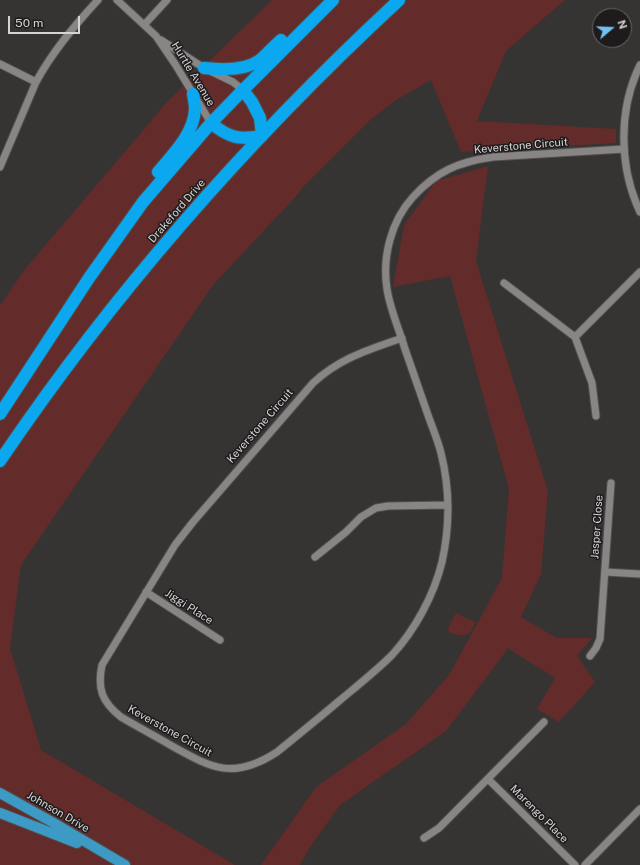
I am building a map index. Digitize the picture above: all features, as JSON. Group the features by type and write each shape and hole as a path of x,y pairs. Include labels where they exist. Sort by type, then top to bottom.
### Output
{"highway":[{"path":"0,414 89,278 143,202 211,123 332,0"},
{"name":"Drakeford Drive","path":"0,461 23,426 112,307 185,221 262,136 319,77 399,0"},
{"path":"204,68 222,70 239,68 259,61 299,22 317,14"},
{"path":"211,123 225,134 233,137 244,138 262,136 260,118 252,102 242,90"},
{"path":"143,202 154,177 188,134 195,109 193,94"}],"main road":[{"name":"Johnson Drive","path":"0,793 125,865"},
{"name":"Johnson Drive","path":"0,813 103,853"}],"street":[{"path":"0,167 36,82 60,43 98,0"},
{"name":"Hurtle Avenue","path":"117,0 156,36 204,68 233,82 242,90"},
{"path":"144,25 167,0"},
{"name":"Hurtle Avenue","path":"156,36 211,123"},
{"path":"0,64 36,82"},
{"path":"640,66 630,92 624,130 624,149 628,176 640,212"},
{"name":"Keverstone Circuit","path":"402,338 366,350 343,360 313,383 193,522 175,545 102,665 100,678 103,698 111,709 121,717 196,760 212,766 229,769 255,765 263,762 277,752 371,674 392,654 411,631 432,592 441,564 447,535 448,505 446,478 441,452 387,290 386,262 389,240 396,222 409,201 424,185 451,168 472,160 493,157 624,149"},
{"path":"574,336 640,272"},
{"path":"504,283 574,336 592,383 596,416"},
{"name":"Jasper Close","path":"590,656 600,640 611,483"},
{"path":"316,556 346,532 361,517 376,508 388,506 448,505"},
{"name":"Jasper Close","path":"605,572 640,574"},
{"name":"Jiggi Place","path":"146,592 220,640"},
{"path":"424,838 439,828 544,722"},
{"name":"Marengo Place","path":"488,779 575,865"},
{"path":"585,865 640,809"}],"shaded area":[{"path":"272,0 565,0 506,51 477,121 616,129 616,143 461,152 431,80 396,100 370,120 299,191 299,193 213,285 21,565 10,648 41,750 235,865 0,865 0,305 26,268 168,101"},
{"path":"488,166 476,261 548,491 541,574 521,617 556,638 592,638 577,656 595,682 559,722 537,709 555,678 507,648 446,731 340,805 310,847 300,865 261,865 316,787 406,724 449,675 502,578 509,489 450,276 393,287 404,225 436,181"},
{"path":"456,613 475,622 469,633 459,635 449,632 448,629"}]}
